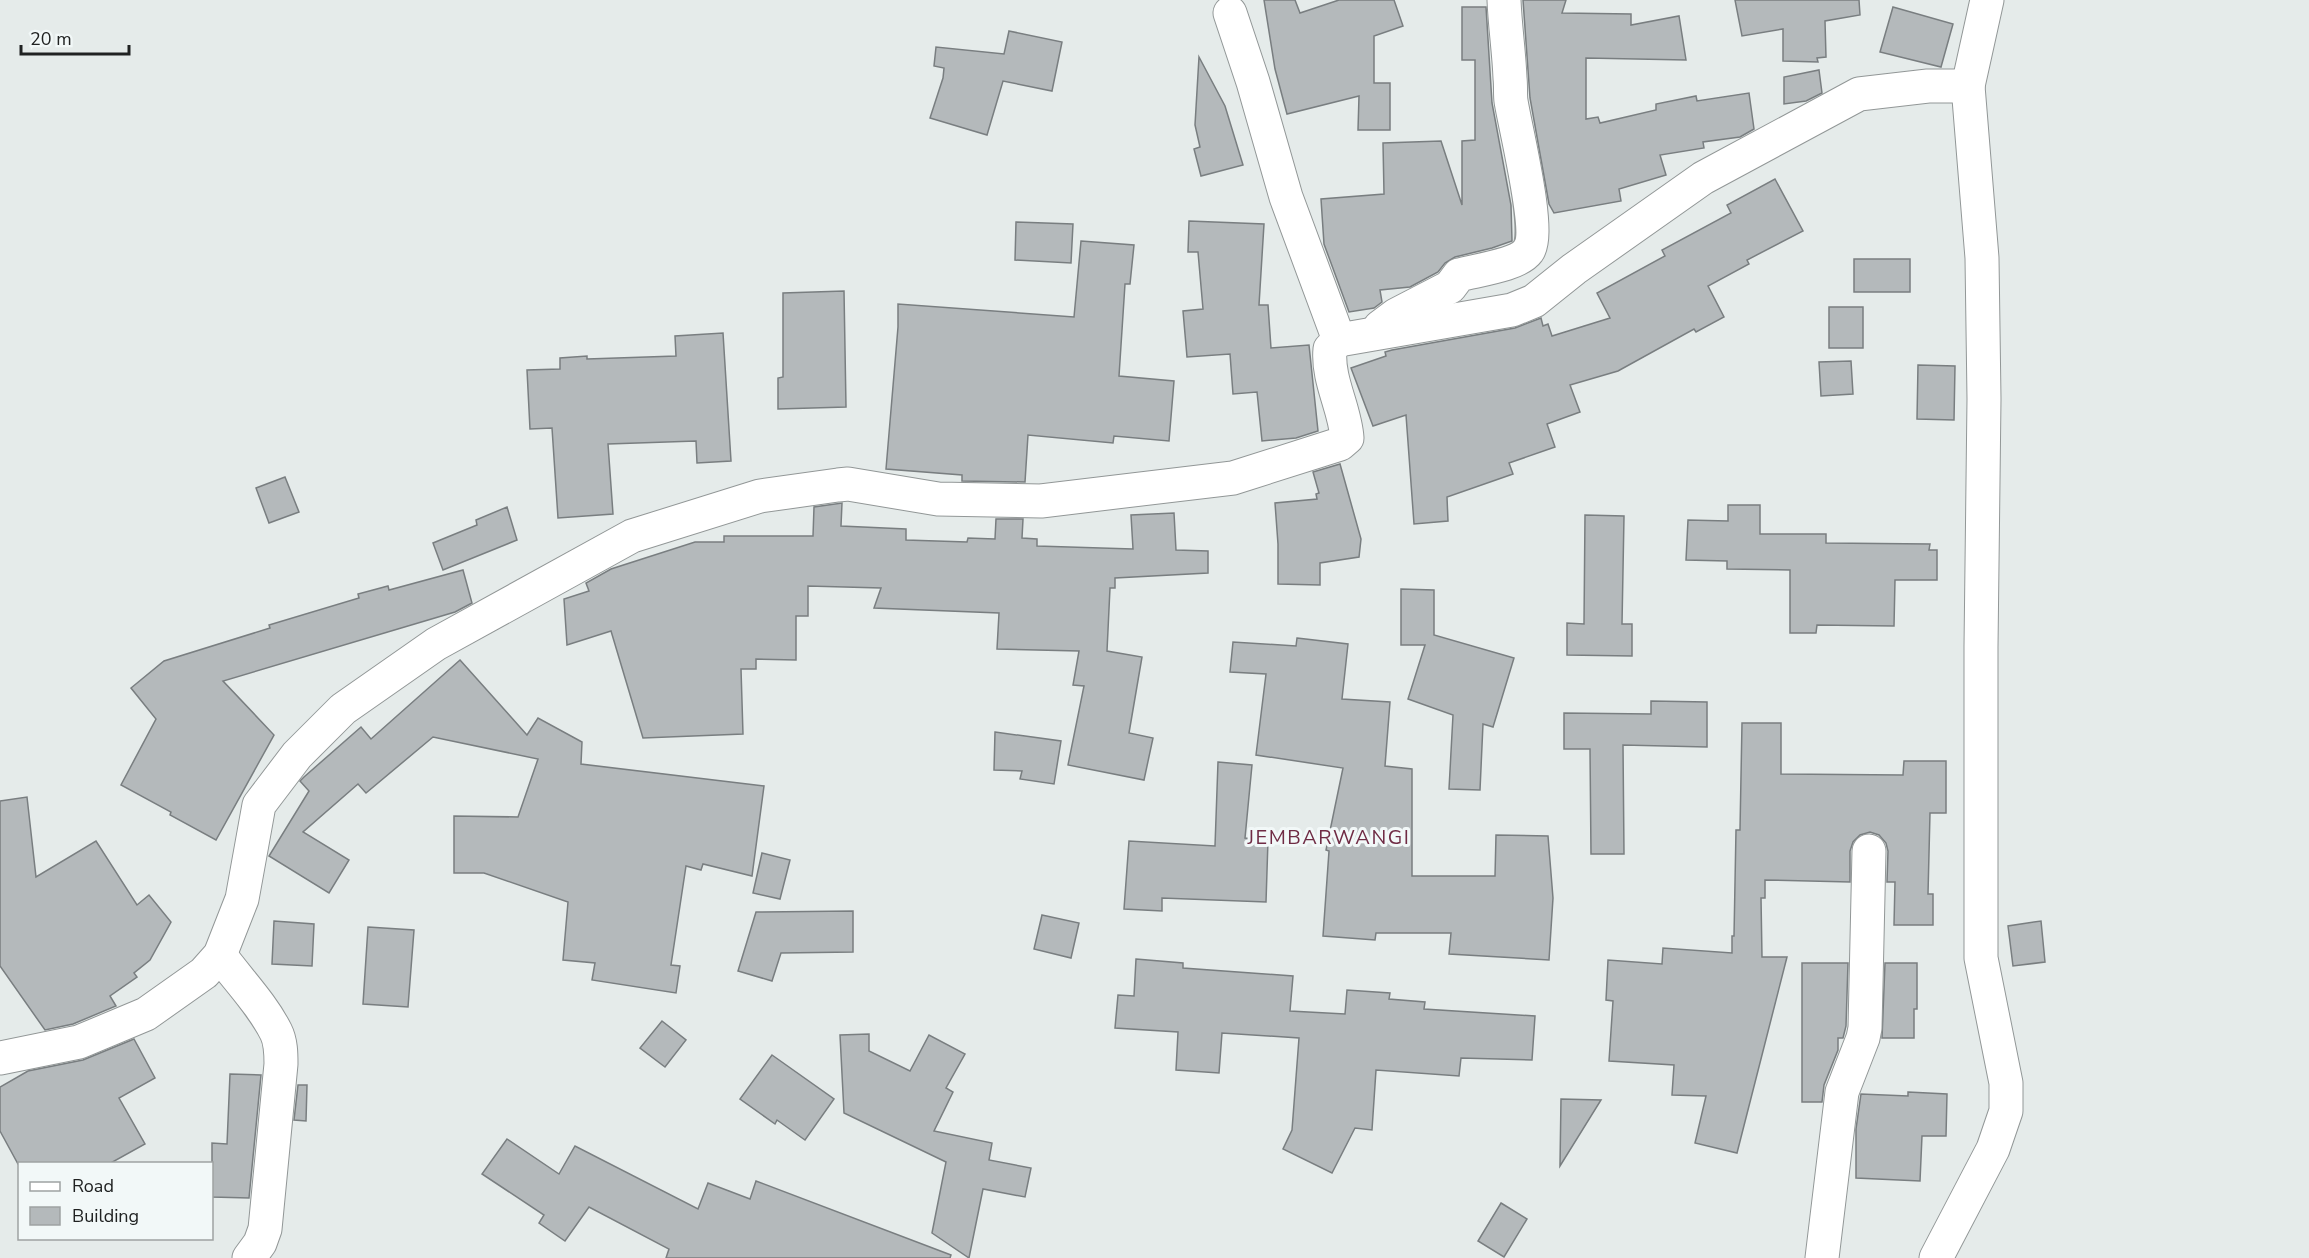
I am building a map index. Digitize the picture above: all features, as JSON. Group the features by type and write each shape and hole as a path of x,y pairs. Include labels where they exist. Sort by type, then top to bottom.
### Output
{"street":[{"path":"0,1058 79,1042 146,1014 204,973 220,955 242,899 259,805 297,755 343,709 435,644 625,539 760,496 848,484 938,499 1041,501 1233,478 1340,444 1347,438 1346,426 1329,363 1330,349 1450,287 1459,274 1506,263 1524,256 1530,248 1532,240 1528,193 1521,145 1510,98 1504,0"},
{"path":"1936,1258 1993,1149 2006,1111 2006,1083 1981,958 1984,421 1982,258 1968,86 1987,0"},
{"path":"1230,13 1253,82 1286,197 1354,338"},
{"path":"1354,338 1512,310 1534,301 1574,269 1702,178 1859,94 1928,86 1968,86"},
{"path":"1822,1258 1842,1092 1865,1028 1869,851"},
{"path":"220,955 277,1034 281,1050 265,1229 260,1243 249,1258"}],"building":[{"path":"1264,0 1295,0 1300,13 1339,0 1394,0 1403,26 1374,36 1374,83 1390,83 1390,130 1358,130 1359,96 1287,114 1275,69"},
{"path":"1523,0 1566,0 1562,13 1631,14 1631,25 1679,16 1686,60 1586,58 1586,119 1598,117 1600,123 1656,110 1656,104 1696,96 1697,101 1749,93 1754,129 1740,137 1703,142 1704,148 1660,155 1666,175 1619,189 1621,201 1554,213 1549,204 1530,98"},
{"path":"1735,0 1859,0 1860,15 1825,21 1826,57 1817,58 1818,62 1783,61 1783,29 1742,36"},
{"path":"1462,7 1486,7 1492,103 1511,205 1512,241 1455,257 1445,263 1438,272 1410,287 1380,290 1382,302 1374,308 1349,312 1324,244 1321,199 1384,194 1383,143 1441,141 1462,205 1462,141 1475,140 1475,60 1462,60"},
{"path":"1893,7 1953,24 1941,67 1880,52"},
{"path":"1009,31 1062,42 1052,91 1003,81 987,135 930,118 944,68 934,66 936,47 1004,54"},
{"path":"1199,57 1225,106 1243,165 1201,176 1194,149 1200,147 1195,125"},
{"path":"1819,70 1822,93 1806,101 1784,104 1784,77"},
{"path":"1775,179 1803,231 1747,260 1749,264 1708,286 1724,317 1696,332 1694,329 1618,371 1570,385 1580,412 1547,424 1555,447 1509,463 1513,474 1447,497 1448,521 1414,524 1406,415 1373,426 1351,368 1386,356 1385,352 1392,350 1515,328 1541,318 1543,326 1548,324 1552,336 1610,318 1597,293 1665,256 1662,250 1731,213 1727,205"},
{"path":"1189,221 1264,224 1259,305 1268,305 1271,348 1309,345 1318,431 1296,438 1262,441 1257,392 1233,394 1230,354 1187,357 1183,311 1203,309 1198,252 1188,252"},
{"path":"1016,222 1073,224 1071,263 1015,260"},
{"path":"1081,241 1134,245 1130,284 1125,284 1119,376 1174,381 1169,441 1114,436 1113,443 1028,435 1025,482 962,481 962,475 886,469 898,304 1074,317"},
{"path":"1854,259 1910,259 1910,292 1854,292"},
{"path":"844,291 846,407 778,409 778,378 783,377 783,293"},
{"path":"1829,307 1863,307 1863,348 1829,348"},
{"path":"723,333 731,461 697,463 696,441 608,444 613,514 558,518 552,428 530,429 527,370 560,369 560,358 676,356 675,336"},
{"path":"1851,361 1853,394 1821,396 1819,362"},
{"path":"1918,365 1955,366 1954,420 1917,419"},
{"path":"1340,464 1361,539 1359,557 1320,563 1320,585 1278,584 1275,503 1317,499 1316,494 1319,493 1313,472"},
{"path":"285,477 299,512 269,523 256,488"},
{"path":"842,503 841,526 906,529 906,540 967,542 968,538 995,539 996,519 1023,519 1022,538 1037,539 1037,546 1133,549 1131,515 1174,513 1176,550 1208,551 1208,573 1115,578 1115,588 1110,588 1107,651 1142,657 1129,733 1153,738 1144,780 1068,765 1084,686 1073,685 1079,651 997,649 999,613 874,608 881,588 808,586 808,616 796,616 796,660 756,659 756,669 741,669 743,734 643,738 611,631 567,645 564,599 589,591 586,583 611,569 695,542 724,542 724,536 813,536 814,507"},
{"path":"1728,505 1760,505 1760,534 1826,534 1826,543 1930,544 1929,550 1937,550 1937,580 1895,580 1894,626 1817,625 1816,633 1790,633 1790,570 1727,569 1727,561 1686,560 1688,520 1728,521"},
{"path":"507,507 517,540 443,570 433,543 477,525 476,520"},
{"path":"1585,515 1624,516 1622,624 1632,624 1632,656 1567,655 1567,623 1584,624"},
{"path":"463,570 472,603 455,612 223,681 274,735 216,840 121,785 156,719 131,688 164,661 270,628 269,625 359,598 358,594 388,586 389,590"},
{"path":"1401,589 1434,590 1434,635 1514,658 1493,727 1483,724 1480,790 1449,789 1453,715 1408,699 1425,645 1401,645"},
{"path":"1297,638 1348,644 1342,699 1390,702 1385,766 1412,769 1412,876 1495,876 1496,835 1548,836 1553,898 1549,960 1449,954 1451,933 1376,933 1375,940 1323,936 1329,851 1326,850 1343,768 1256,755 1266,674 1230,672 1233,642 1296,646"},
{"path":"460,660 527,735 538,718 582,742 581,764 764,786 752,876 703,864 701,870 686,866 671,965 680,966 676,993 592,980 595,963 563,960 568,902 484,873 454,873 454,816 518,817 538,759 433,737 366,793 358,784 303,832 349,860 329,893 269,856 309,791 300,781 361,727 371,739"},
{"path":"1651,701 1707,702 1707,747 1623,745 1624,854 1591,854 1590,749 1564,749 1564,713 1651,714"},
{"path":"1742,723 1781,723 1781,774 1903,775 1904,761 1946,761 1946,813 1930,813 1928,894 1933,894 1933,925 1894,925 1895,882 1887,882 1886,843 1879,835 1870,832 1860,835 1853,842 1850,851 1850,882 1765,880 1765,898 1761,898 1762,957 1787,957 1737,1153 1695,1143 1706,1096 1672,1095 1674,1065 1609,1061 1613,1001 1606,1000 1608,960 1662,964 1663,948 1732,953 1736,830 1740,830"},
{"path":"995,732 1061,741 1054,784 1020,779 1022,771 994,770"},
{"path":"1218,762 1252,765 1245,838 1268,840 1266,902 1162,898 1162,911 1124,909 1129,841 1215,846"},
{"path":"27,797 36,877 96,841 137,905 149,895 171,922 150,960 134,973 137,977 110,996 116,1006 73,1024 45,1030 0,966 0,801"},
{"path":"762,853 790,860 780,899 753,893"},
{"path":"853,911 853,952 781,953 772,981 738,971 756,912"},
{"path":"1042,915 1079,923 1071,958 1034,949"},
{"path":"274,921 314,924 312,966 272,964"},
{"path":"2041,921 2045,962 2013,966 2008,926"},
{"path":"368,927 414,930 408,1007 363,1004"},
{"path":"1136,959 1183,963 1183,968 1293,976 1290,1011 1345,1014 1347,990 1390,993 1389,999 1425,1002 1424,1009 1535,1016 1532,1060 1461,1058 1459,1076 1376,1070 1372,1130 1355,1128 1332,1173 1283,1149 1292,1130 1299,1038 1222,1033 1219,1073 1176,1070 1178,1032 1115,1028 1118,995 1134,996"},
{"path":"1802,963 1848,963 1846,1026 1843,1038 1838,1038 1838,1050 1824,1085 1822,1102 1802,1102"},
{"path":"1885,963 1917,963 1917,1009 1914,1009 1914,1038 1882,1038"},
{"path":"662,1021 686,1040 665,1067 640,1048"},
{"path":"869,1034 869,1051 910,1071 929,1035 965,1054 946,1088 953,1092 934,1131 992,1143 989,1160 1031,1168 1025,1197 983,1189 969,1258 932,1233 946,1162 844,1113 840,1035"},
{"path":"134,1039 155,1078 119,1098 145,1144 113,1162 18,1162 18,1164 0,1131 0,1087 28,1071 83,1060"},
{"path":"772,1055 834,1099 805,1140 777,1120 775,1124 740,1099"},
{"path":"230,1074 261,1075 249,1198 213,1197 212,1143 227,1144"},
{"path":"298,1085 307,1085 306,1121 294,1120"},
{"path":"1908,1092 1947,1094 1946,1136 1922,1136 1920,1181 1856,1178 1856,1129 1861,1094 1908,1096"},
{"path":"1561,1099 1601,1100 1560,1166"},
{"path":"507,1139 559,1174 575,1146 698,1209 708,1183 750,1199 756,1181 951,1255 950,1258 666,1258 669,1249 589,1207 565,1241 539,1223 544,1215 482,1174"},
{"path":"1501,1203 1527,1219 1504,1257 1478,1241"}],"district":[{"name":"JEMBARWANGI","path":"1329,837"}]}
